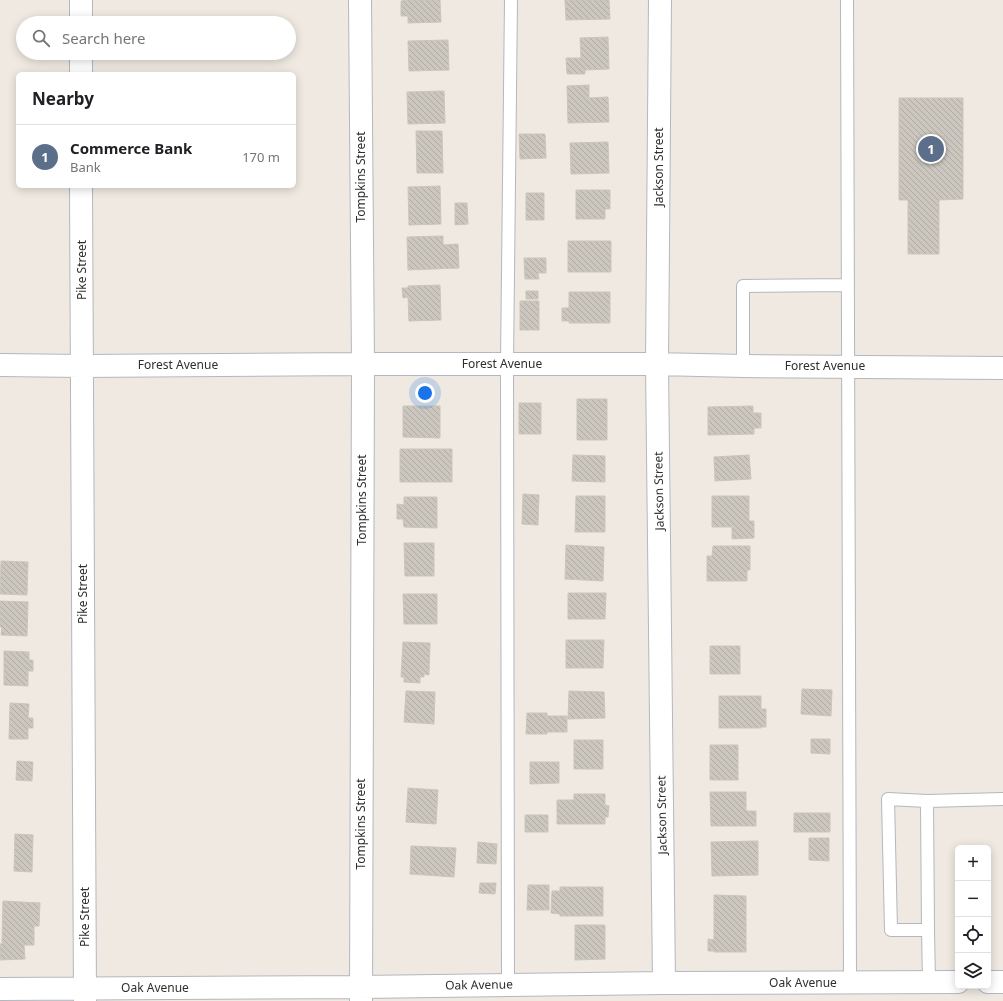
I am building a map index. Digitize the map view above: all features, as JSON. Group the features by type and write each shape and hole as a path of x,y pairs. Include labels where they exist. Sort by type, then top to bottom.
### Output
{"street":[{"path":"81,0 81,16"},
{"name":"Tompkins Street","path":"360,0 363,364 361,994"},
{"name":"Jackson Street","path":"660,0 657,364 664,983"},
{"path":"81,60 81,72"},
{"name":"Pike Street","path":"82,188 85,995"},
{"name":"Forest Avenue","path":"0,365 657,364 1003,368"},
{"name":"Oak Avenue","path":"0,989 85,995 361,994 508,985 955,982"},
{"path":"991,982 1003,982"}],"lane":[{"path":"508,985 507,364 511,0"},
{"path":"847,0 850,983"},
{"path":"743,366 743,286 848,285"},
{"path":"928,930 891,930 888,800 927,801 1003,799"},
{"path":"927,801 929,982"}],"building":[{"path":"440,0 441,22 408,23 408,16 401,16 401,1"},
{"path":"565,0 609,0 610,19 566,20"},
{"path":"608,37 609,69 585,70 585,74 567,74 566,58 581,58 580,38"},
{"path":"448,40 449,70 409,71 408,41"},
{"path":"589,85 589,98 608,97 609,122 568,123 567,86"},
{"path":"444,91 445,123 408,124 407,92"},
{"path":"899,98 963,98 963,199 939,200 939,254 908,254 908,200 899,200"},
{"path":"416,131 442,131 443,173 417,173"},
{"path":"519,134 545,134 546,158 520,159"},
{"path":"608,142 609,173 571,174 570,143"},
{"path":"440,186 441,224 409,225 408,187"},
{"path":"576,190 610,190 610,209 605,209 605,219 576,219"},
{"path":"526,193 544,193 544,220 526,220"},
{"path":"455,203 467,203 468,224 455,225"},
{"path":"443,236 443,245 458,244 459,268 408,270 407,237"},
{"path":"568,241 611,241 611,272 568,272"},
{"path":"524,258 546,258 546,273 538,273 539,279 525,279"},
{"path":"440,285 441,320 409,321 408,297 403,298 402,288 408,288 408,286"},
{"path":"526,291 538,291 538,299 526,299"},
{"path":"569,292 610,292 610,323 569,323 569,321 562,321 562,308 569,308"},
{"path":"520,301 539,301 539,330 520,330"},
{"path":"577,399 607,399 607,440 577,440"},
{"path":"519,403 541,403 541,434 519,434"},
{"path":"403,406 440,406 440,438 403,437"},
{"path":"753,406 753,413 761,413 761,428 754,428 754,434 708,435 708,407"},
{"path":"400,449 452,449 452,482 400,482"},
{"path":"573,455 605,456 605,482 572,481"},
{"path":"749,455 751,479 715,481 714,457"},
{"path":"523,494 539,495 538,525 522,524"},
{"path":"576,496 605,496 605,532 575,532"},
{"path":"712,496 749,496 749,521 754,521 754,538 732,539 732,527 712,527"},
{"path":"404,497 437,497 437,528 404,527 403,519 397,519 397,504 404,505"},
{"path":"404,543 434,543 434,576 405,576"},
{"path":"566,545 604,547 603,581 565,579"},
{"path":"713,546 750,546 750,570 747,570 747,581 707,581 707,556 712,556"},
{"path":"1,561 28,562 27,595 0,594"},
{"path":"568,593 606,593 605,619 568,619"},
{"path":"403,594 437,594 437,624 404,624"},
{"path":"0,601 28,602 27,636 1,635 2,627 0,627"},
{"path":"566,640 604,640 603,668 566,668"},
{"path":"403,642 430,643 429,675 424,674 424,677 420,677 420,683 404,682 404,677 401,677"},
{"path":"710,646 740,646 740,674 710,674"},
{"path":"4,651 29,652 29,660 33,660 33,671 28,671 28,686 4,685"},
{"path":"802,689 832,690 831,716 801,714"},
{"path":"406,691 435,692 434,724 404,722"},
{"path":"569,691 604,692 605,718 568,719"},
{"path":"719,696 761,696 761,709 766,709 766,727 719,728"},
{"path":"10,703 29,704 28,718 33,718 33,728 28,728 28,739 9,739"},
{"path":"527,713 547,713 547,716 567,716 567,732 526,734"},
{"path":"811,739 830,739 830,754 811,753"},
{"path":"574,740 603,740 603,769 574,769"},
{"path":"710,745 738,745 738,780 710,780"},
{"path":"17,761 33,762 32,781 16,780"},
{"path":"530,762 559,762 559,783 530,784"},
{"path":"408,788 438,790 436,824 406,822"},
{"path":"710,792 746,792 746,811 756,811 756,826 711,826"},
{"path":"574,794 605,794 605,805 609,806 608,817 605,817 605,824 557,824 557,800 574,800"},
{"path":"794,813 830,813 830,832 794,832"},
{"path":"525,815 548,815 548,832 525,832"},
{"path":"15,834 33,835 32,872 14,871"},
{"path":"809,838 829,838 829,861 809,860"},
{"path":"758,841 758,875 712,876 711,842"},
{"path":"478,842 497,844 496,864 477,863"},
{"path":"411,846 456,848 454,877 410,874"},
{"path":"480,883 496,883 495,894 479,893"},
{"path":"528,885 549,885 549,910 527,910"},
{"path":"560,887 603,887 603,916 560,916 560,914 551,913 552,891 560,891"},
{"path":"714,895 746,896 746,952 708,951 708,939 714,940"},
{"path":"3,901 40,903 39,926 34,926 34,945 24,945 25,959 0,960"},
{"path":"575,925 605,925 605,959 575,960"}],"place":[{"name":"Commerce Bank","path":"931,149"}]}
